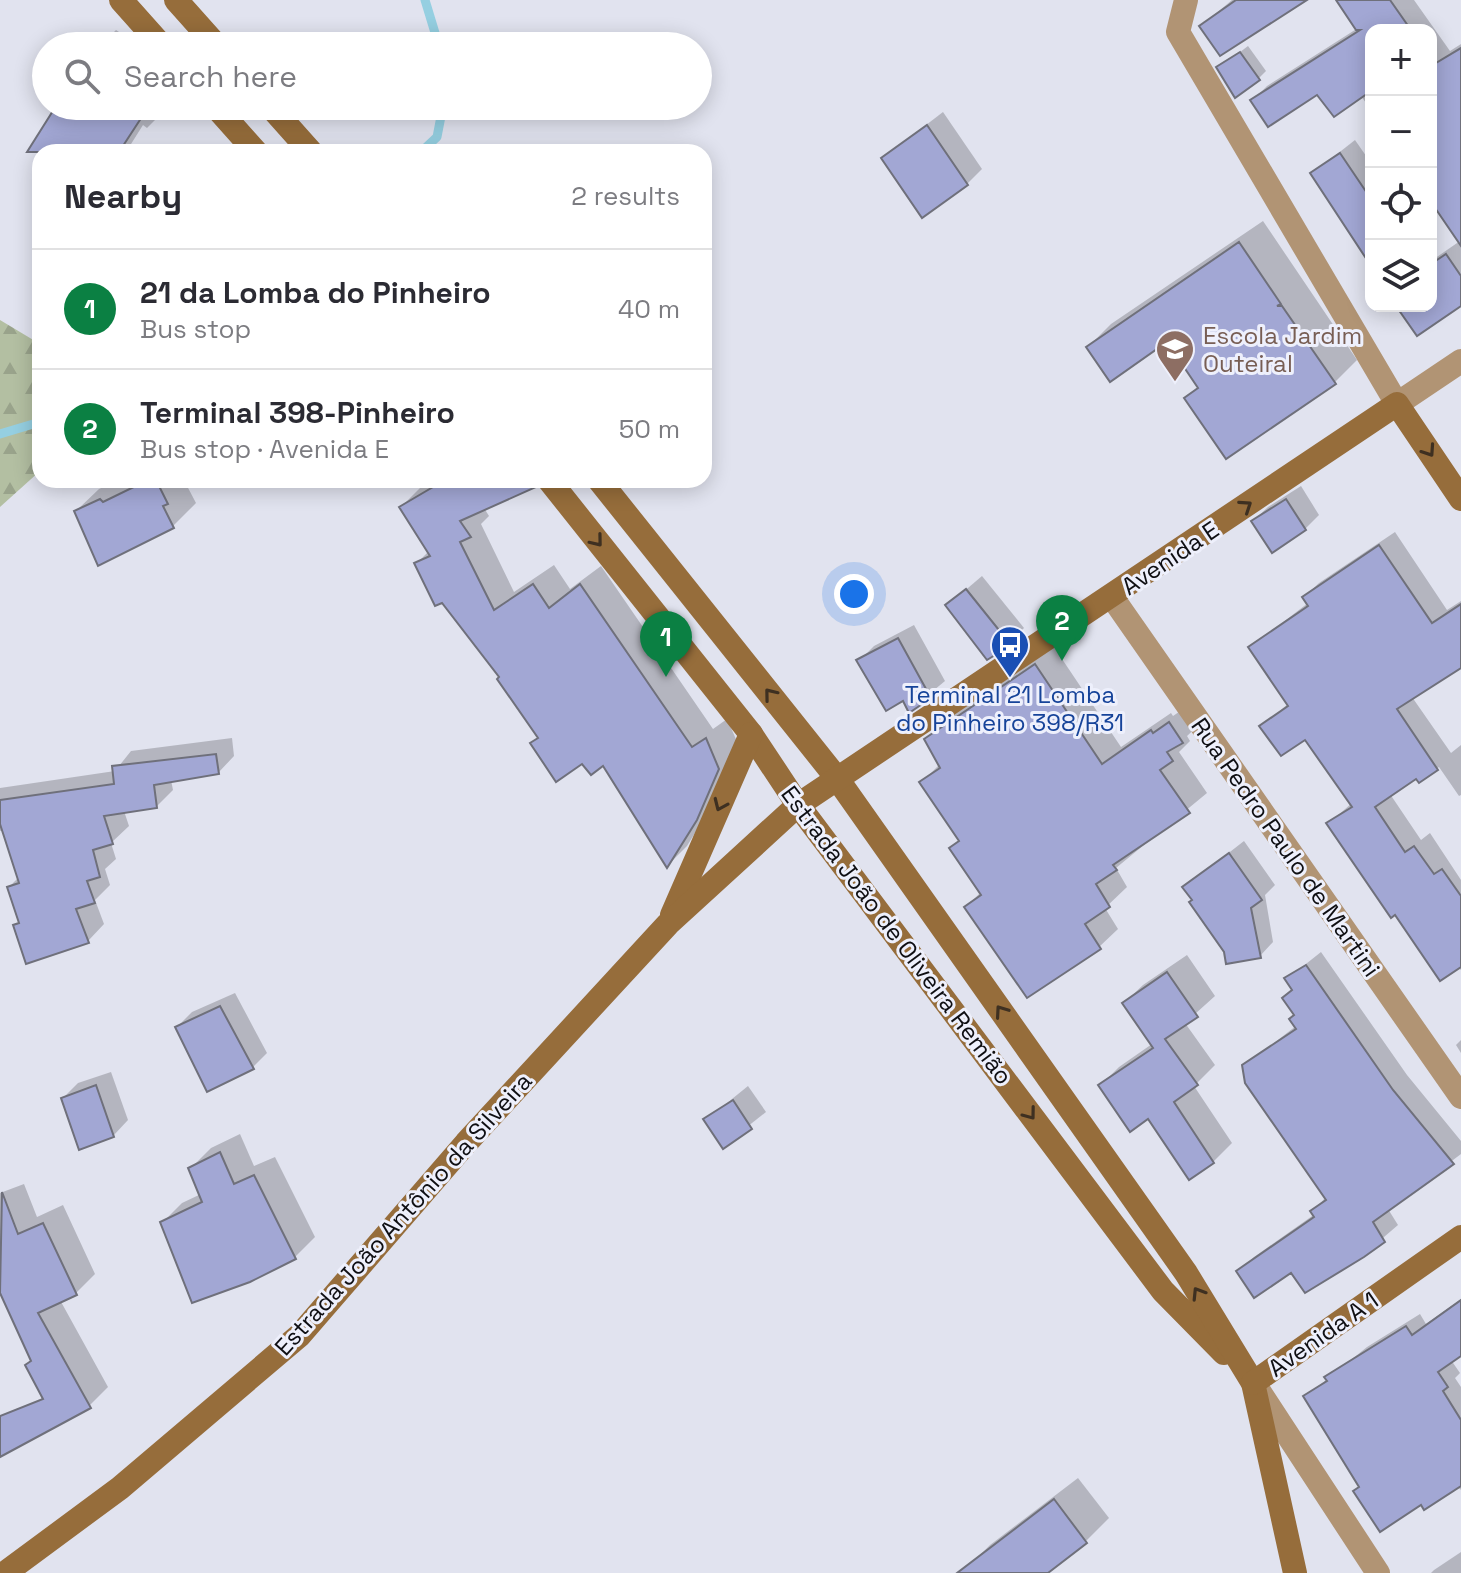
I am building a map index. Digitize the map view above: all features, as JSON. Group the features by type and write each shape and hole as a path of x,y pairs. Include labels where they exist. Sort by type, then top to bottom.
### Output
{"main road":[{"path":"121,0 150,32"},
{"path":"176,0 205,32"},
{"path":"227,120 249,144"},
{"path":"282,120 304,144"},
{"path":"1397,404 1461,499"},
{"name":"Avenida E","path":"836,777 1112,597 1397,404"},
{"name":"Estrada João de Oliveira Remião","path":"555,488 751,734 798,805 1163,1291 1253,1383"},
{"name":"Estrada João de Oliveira Remião","path":"605,488 836,777 1186,1273 1253,1383 1295,1573"},
{"path":"751,734 767,728 784,731 836,777"},
{"name":"Estrada João Antônio da Silveira","path":"668,924 751,734"},
{"name":"Estrada João Antônio da Silveira","path":"5,1573 120,1488 300,1335 466,1143 668,924 798,805 836,777"},
{"name":"Avenida A 1","path":"1253,1383 1461,1237"}],"street":[{"path":"1186,0 1178,32 1397,404"},
{"name":"Avenida E","path":"1397,404 1461,361"},
{"name":"Rua Pedro Paulo de Martini","path":"1112,597 1461,1097"},
{"name":"Avenida A 1","path":"1253,1383 1378,1573"}],"green space":[{"path":"0,320 32,339 32,478 0,507"}],"building":[{"path":"1236,0 1307,0 1220,56 1199,26"},
{"path":"1336,0 1390,0 1407,24 1365,24 1365,95 1334,117 1317,95 1268,127 1250,100 1360,30 1356,30"},
{"path":"1461,48 1461,246 1437,211 1437,62"},
{"path":"1240,52 1260,80 1235,98 1216,67"},
{"path":"47,120 140,120 124,144 32,144"},
{"path":"927,125 968,185 922,218 881,158"},
{"path":"1340,153 1365,190 1365,257 1310,173"},
{"path":"1239,242 1281,304 1277,306 1282,306 1336,384 1226,459 1184,398 1198,388 1167,342 1110,382 1086,347"},
{"path":"1446,254 1461,276 1461,306 1417,336 1400,312 1437,312 1437,260"},
{"path":"132,488 160,488 168,504 163,506 174,528 98,566 74,511 100,499 103,502"},
{"path":"431,488 534,488 460,521 471,537 460,542 494,610 533,584 549,608 580,584 692,747 706,738 719,769 697,820 667,868 603,766 591,775 582,764 556,782 530,743 538,738 497,679 499,677 442,603 435,606 414,563 430,556 399,507"},
{"path":"1286,499 1306,530 1272,553 1251,521"},
{"path":"1379,545 1432,623 1461,604 1461,668 1397,709 1438,770 1419,783 1416,779 1375,807 1405,852 1414,846 1434,874 1442,869 1461,896 1461,967 1440,981 1395,915 1391,918 1326,823 1352,807 1305,740 1281,756 1259,726 1288,706 1248,647 1308,606 1302,597"},
{"path":"966,589 1011,645 987,660 945,605"},
{"path":"898,638 931,698 909,713 903,701 886,711 856,660"},
{"path":"1035,664 1102,764 1151,730 1153,733 1169,722 1183,743 1167,752 1173,761 1160,770 1190,813 1113,865 1117,870 1096,884 1110,907 1085,924 1101,949 1027,998 964,907 981,895 949,848 959,841 919,782 940,768 924,739"},
{"path":"216,754 219,774 154,785 157,808 104,816 113,844 93,850 100,877 87,881 95,903 76,909 89,943 26,964 13,925 19,923 7,887 19,883 0,824 0,800 114,784 112,766"},
{"path":"1229,853 1262,900 1251,908 1261,958 1226,964 1224,952 1182,887"},
{"path":"1306,965 1393,1090 1454,1164 1373,1222 1385,1242 1364,1257 1305,1293 1291,1273 1254,1298 1236,1271 1314,1217 1310,1211 1326,1200 1245,1083 1242,1065 1296,1029 1289,1019 1294,1015 1282,998 1292,990 1284,978"},
{"path":"1167,972 1198,1017 1165,1039 1198,1085 1174,1102 1214,1163 1189,1180 1148,1119 1130,1132 1098,1085 1153,1048 1122,1003"},
{"path":"220,1006 254,1069 207,1092 175,1027"},
{"path":"96,1085 114,1137 79,1150 61,1098"},
{"path":"733,1100 752,1129 723,1149 703,1119"},
{"path":"220,1152 234,1184 254,1175 296,1259 250,1282 192,1303 160,1222 202,1202 188,1168"},
{"path":"2,1192 18,1234 43,1223 77,1295 38,1313 91,1408 0,1457 0,1416 43,1399 25,1365 31,1361 0,1293"},
{"path":"1461,1300 1461,1356 1438,1372 1448,1387 1443,1391 1461,1420 1461,1486 1424,1510 1421,1505 1380,1532 1353,1491 1359,1487 1303,1396 1327,1381 1324,1377 1406,1326 1412,1335"},
{"path":"1054,1499 1087,1543 1048,1573 957,1573"}],"waterway":[{"path":"425,0 435,32"},
{"path":"430,144 437,137 440,120"},
{"path":"0,434 32,424"}],"place":[{"name":"Escola Jardim Outeiral","path":"1175,383"},
{"name":"Terminal 398-Pinheiro","path":"1062,661"},
{"name":"21 da Lomba do Pinheiro","path":"666,677"},
{"name":"Terminal 21 Lomba do Pinheiro 398/R31","path":"1010,679"}]}
